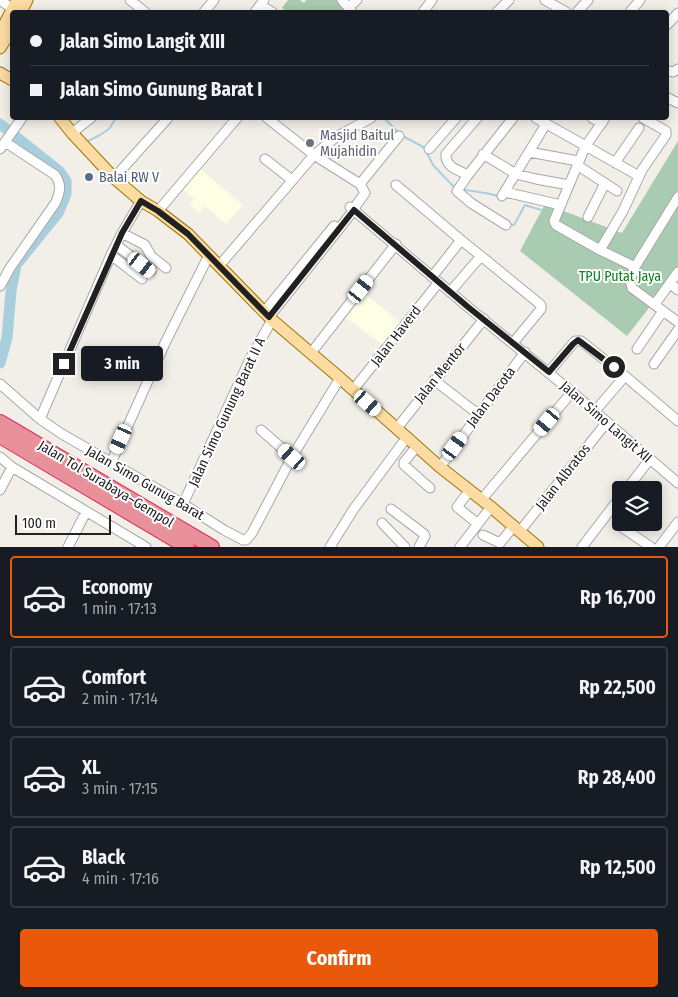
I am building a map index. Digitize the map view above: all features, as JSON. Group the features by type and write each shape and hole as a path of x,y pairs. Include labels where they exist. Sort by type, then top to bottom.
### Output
{"highway":[{"name":"Jalan Tol Surabaya–Gempol","path":"0,422 212,547"},
{"name":"Jalan Tol Surabaya–Gempol","path":"0,436 187,547"}],"main road":[{"path":"17,7 27,0"},
{"path":"0,33 10,18"},
{"path":"0,48 10,32"},
{"path":"62,120 114,178 141,201 158,211 188,234 268,317 440,467 517,529 531,545"}],"street":[{"path":"0,0 17,7"},
{"path":"130,0 142,10"},
{"path":"206,10 214,0"},
{"path":"342,0 350,10 357,0"},
{"path":"499,10 508,0"},
{"path":"545,0 554,10"},
{"path":"579,10 588,0"},
{"path":"632,10 640,0"},
{"path":"669,23 678,13"},
{"path":"0,286 10,268 56,202 60,190 59,181 55,175 7,140 21,120"},
{"path":"74,132 89,120"},
{"path":"114,178 166,120"},
{"path":"158,211 235,120"},
{"path":"270,120 314,155 347,175 362,188"},
{"path":"219,266 314,155 336,137 366,120"},
{"path":"429,149 454,120"},
{"path":"468,175 453,168 448,163 446,154 475,120"},
{"path":"506,225 471,202 458,189 483,154 511,120"},
{"path":"539,120 639,176"},
{"path":"603,120 585,147 554,221 556,225 600,250 635,267"},
{"path":"600,250 642,170 666,135 666,131 646,120"},
{"path":"546,124 504,194 561,205"},
{"path":"615,163 639,128"},
{"name":"Jalan Simo Gunung Barat II A","path":"183,504 268,317 354,207 362,188 399,136"},
{"path":"529,152 578,163 617,191"},
{"path":"483,154 516,174 569,184"},
{"path":"265,158 292,180"},
{"path":"588,217 605,183"},
{"path":"396,185 542,305 541,309 513,342"},
{"path":"678,197 635,267 630,280 630,285 678,322"},
{"path":"40,419 116,245 141,201"},
{"name":"Jalan Simo Langit XII","path":"354,207 450,292 549,372 678,483"},
{"path":"122,233 145,245 151,256 166,268"},
{"name":"Jalan Haverd","path":"353,390 436,279 461,240"},
{"path":"311,353 396,244"},
{"path":"116,245 151,271"},
{"path":"112,255 142,279"},
{"path":"111,463 166,341 209,255"},
{"path":"450,292 481,256"},
{"path":"655,304 678,272"},
{"path":"670,284 678,290"},
{"path":"637,349 663,311"},
{"name":"Jalan Mentor","path":"397,428 484,319"},
{"path":"654,364 678,330"},
{"path":"549,372 578,340 625,376 678,421"},
{"name":"Jalan Dacota","path":"440,467 525,352"},
{"path":"594,412 625,376"},
{"path":"261,430 292,457 340,378"},
{"path":"434,380 478,414"},
{"name":"Jalan Simo Gunug Barat","path":"0,384 40,419 62,434 183,504 240,540 246,540 252,533 292,457"},
{"path":"482,500 572,392"},
{"name":"Jalan Albratos","path":"483,535 500,543 517,529 607,422"},
{"path":"330,547 353,510 407,437"},
{"path":"417,446 404,462 404,465 430,488"},
{"path":"0,457 12,467 144,546"},
{"path":"633,481 650,459"},
{"path":"0,490 12,467"},
{"path":"470,490 457,507 478,524"},
{"path":"460,547 491,507"},
{"path":"582,547 612,508"},
{"path":"391,509 424,534 425,536 419,547"},
{"path":"68,547 86,512"},
{"path":"629,531 658,547 678,522"},
{"path":"382,523 402,546"}],"shaded area":[{"path":"197,166 243,205 226,224 205,206 199,213 190,205 194,199 180,186"},
{"path":"363,292 401,323 383,345 345,317"}],"green space":[{"path":"288,0 300,0 304,3 306,0 336,0 344,10 284,10 282,8"},
{"name":"TPU Putat Jaya","path":"678,141 678,271 627,336 520,251 545,204 622,233"}],"waterway":[{"path":"2,67 10,72"},
{"path":"86,142 109,129 115,120"},
{"path":"386,120 401,135 425,148"},
{"path":"0,124 59,171 66,181 66,194 58,213 16,265 11,291 7,338 0,363"},
{"path":"427,153 433,165 455,188"},
{"path":"461,189 498,196"},
{"path":"505,198 515,198"},
{"path":"509,224 514,225 525,205 541,210"}],"place":[{"name":"Masjid Baitul Mujahidin","path":"310,143"},
{"name":"Balai RW V","path":"89,177"}],"route":[{"path":"64,364 122,233 141,201 158,211 188,234 269,317 354,210 468,307 549,372 575,341 578,340 614,367"}]}
